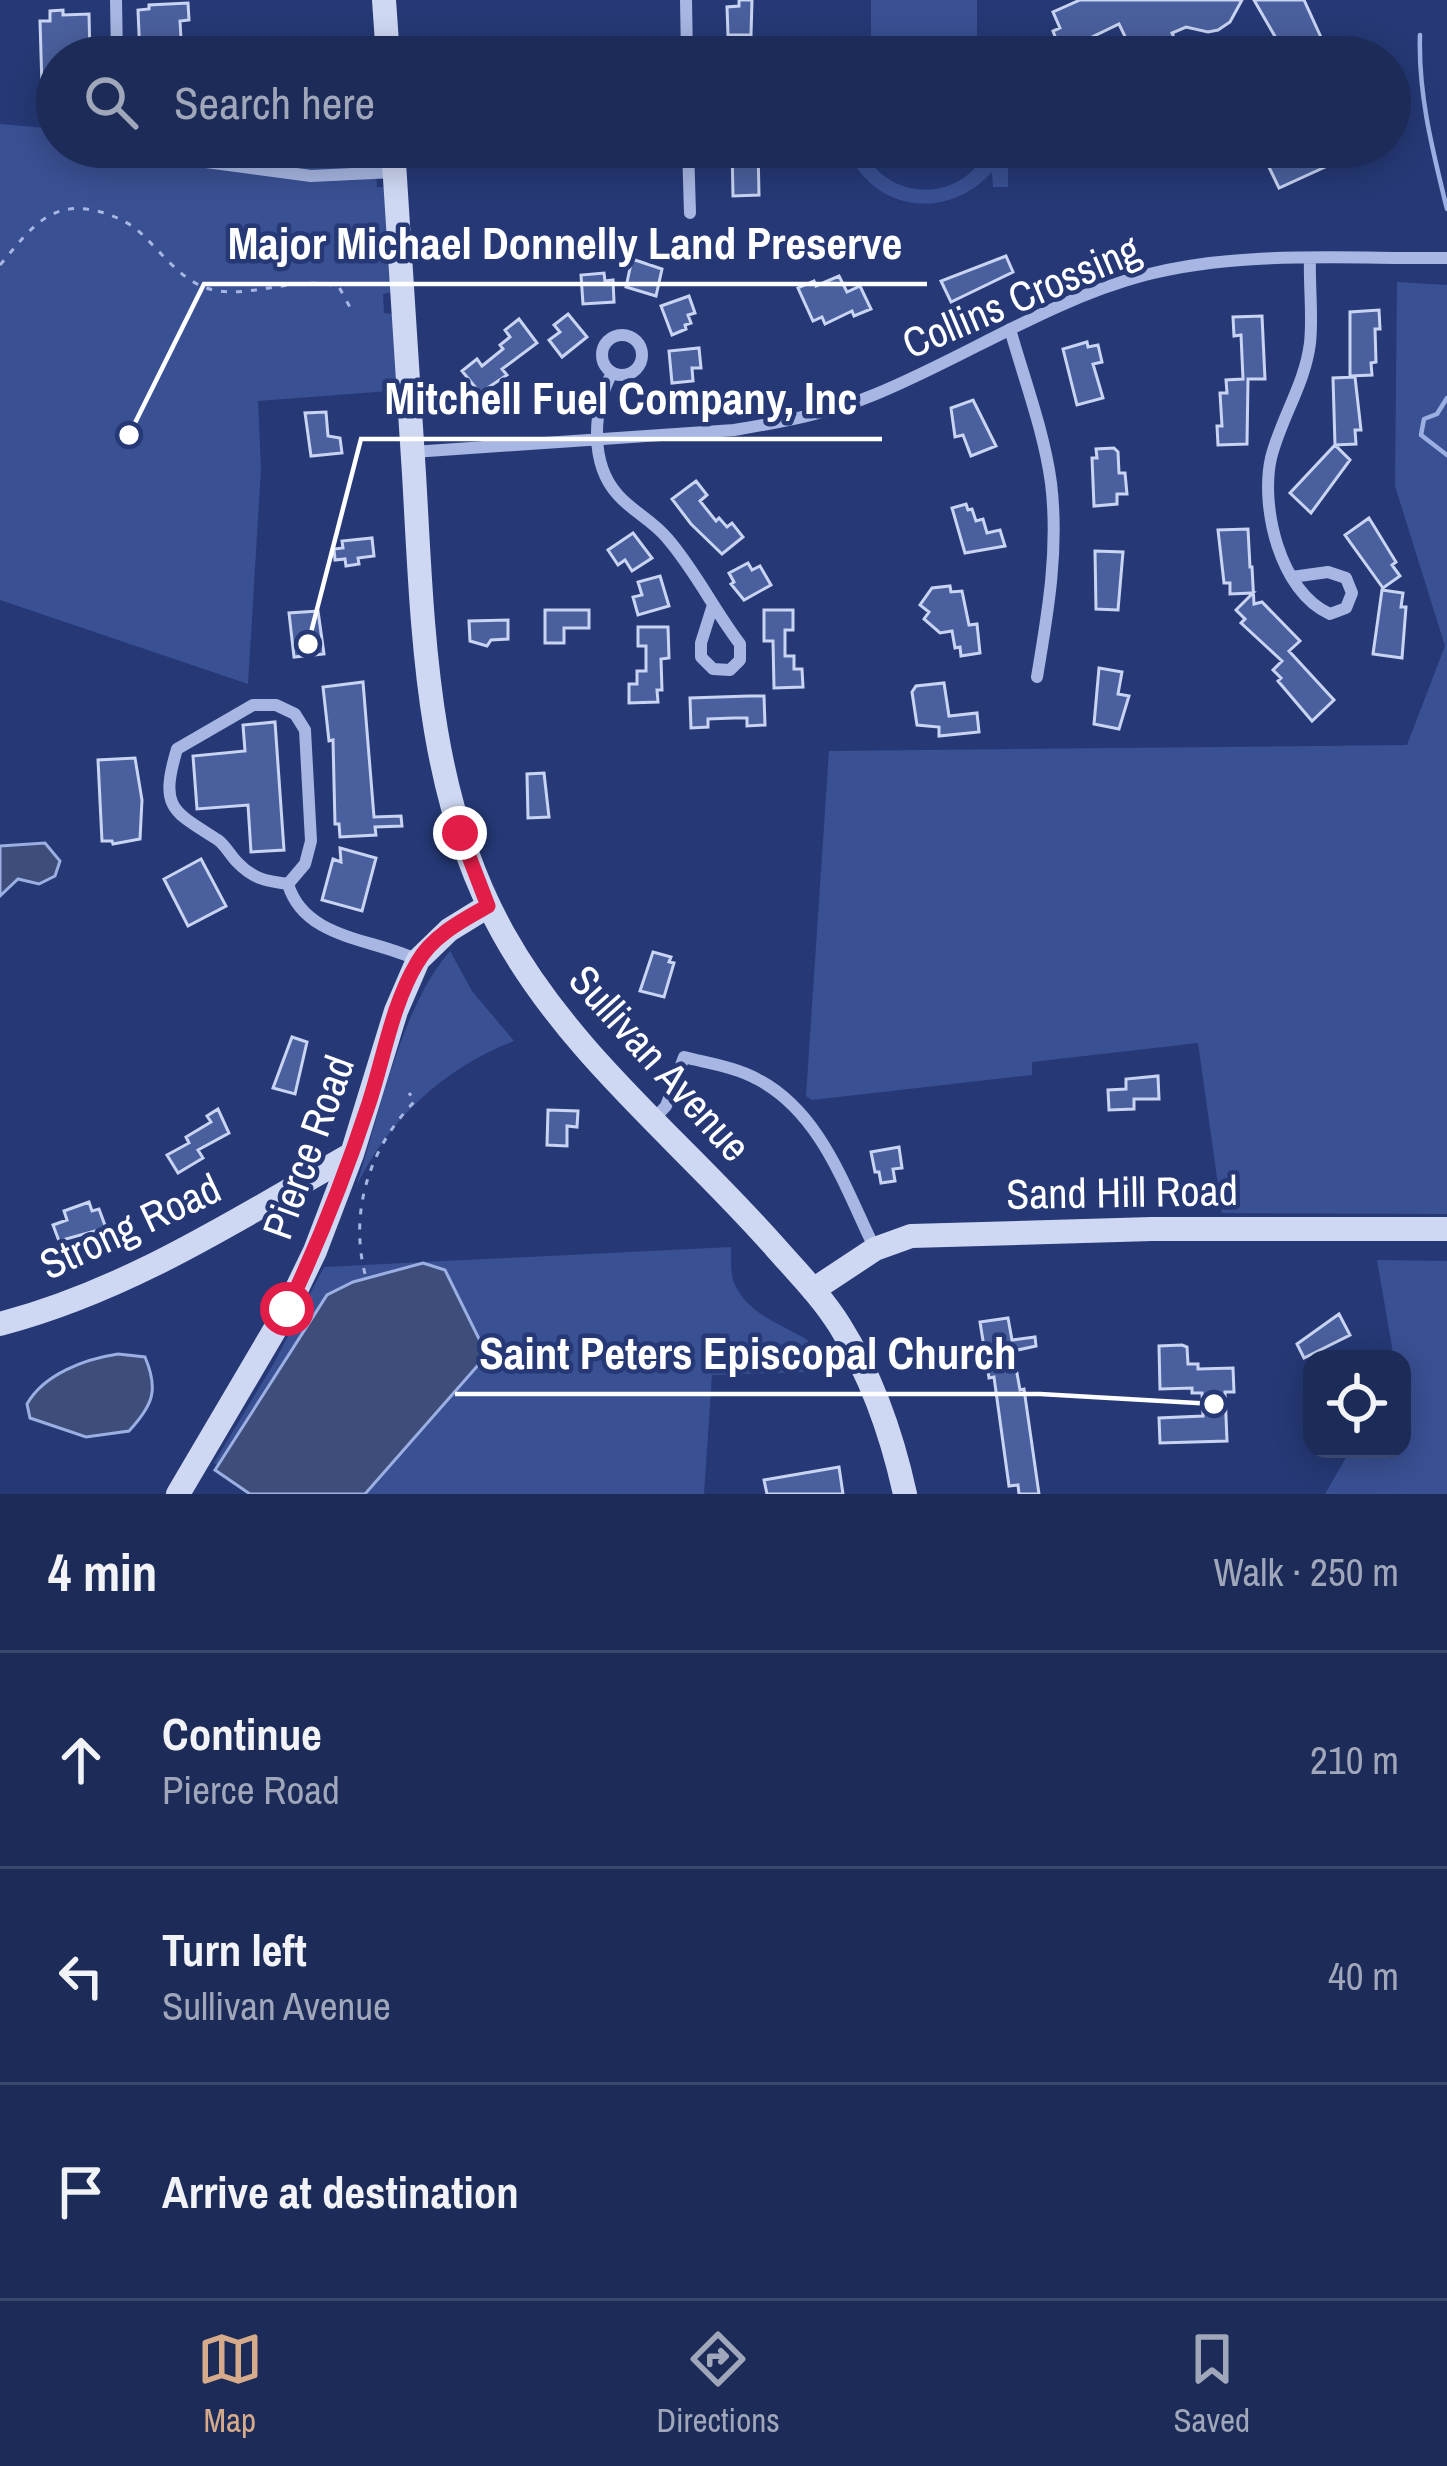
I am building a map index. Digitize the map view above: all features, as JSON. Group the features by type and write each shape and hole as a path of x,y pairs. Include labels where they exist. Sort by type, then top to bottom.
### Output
{"street":[{"path":"116,0 117,36"},
{"path":"384,0 387,36"},
{"path":"686,0 687,36"},
{"path":"251,168 311,176 352,168"},
{"name":"Sullivan Avenue","path":"394,168 433,718 460,833 488,906 562,1023 746,1214 838,1324 885,1418 905,1494"},
{"path":"689,168 690,213"},
{"name":"Collins Crossing","path":"412,452 734,430 804,417 876,394 1089,294 1143,276 1234,261 1447,258"},
{"path":"1292,577 1328,572 1346,578 1352,592 1346,608 1330,614 1314,607 1292,577 1282,556 1269,504 1270,460 1310,344 1310,259"},
{"path":"1010,329 1050,481 1052,592 1037,677"},
{"path":"612,373 600,403 597,437 606,478 617,494 665,535 740,644 740,660 730,670 713,669 701,658 712,608"},
{"path":"253,705 276,705 295,714 305,730 311,841 304,864 288,884 258,880 221,842 180,818 171,804 170,772 177,749 253,705"},
{"path":"288,884 303,915 319,926 418,960"},
{"name":"Pierce Road","path":"178,1494 287,1309 315,1251 352,1154 396,1011 418,960 449,930 488,906"},
{"path":"652,1120 665,1106 684,1057 755,1077 791,1101 810,1123 875,1249"},
{"name":"Strong Road","path":"0,1324 87,1298 161,1264 352,1154"},
{"name":"Sand Hill Road","path":"813,1290 875,1249 911,1236 1447,1229"}],"path":[{"path":"0,265 38,221 54,210 76,206 132,224 201,286 237,290 324,283 339,287 351,309"},
{"path":"365,1274 360,1253 367,1176 391,1126 415,1101 409,1094"}],"shaded area":[{"path":"871,0 977,0 977,36 871,36"},
{"path":"0,124 36,127 36,168 376,168 377,187 384,187 392,292 383,294 384,313 394,314 396,380 388,380 389,391 258,401 261,469 248,684 0,600"},
{"path":"875,168 907,187 925,190 944,187 975,168 1008,168 1008,187 993,187 992,172 954,198 912,203 891,197 858,169"},
{"path":"1397,282 1447,285 1447,1214 1222,1213 1198,1043 1032,1062 1032,1075 812,1100 806,1096 829,751 1407,745 1445,646 1395,486"},
{"path":"45,843 60,861 55,876 39,884 18,879 0,896 0,846"},
{"path":"450,951 472,991 514,1041 464,1066 421,1099 385,1139 356,1187 405,1032 433,974"},
{"path":"731,1247 733,1281 745,1300 816,1346 837,1371 712,1375 704,1494 274,1494 214,1463 324,1267"},
{"path":"1377,1260 1447,1261 1447,1494 1325,1494 1346,1458 1411,1458 1411,1350 1392,1350"},
{"path":"423,1263 445,1270 487,1355 365,1494 250,1494 215,1470 327,1295 353,1282"},
{"path":"118,1354 145,1357 152,1379 148,1405 129,1431 86,1437 30,1418 27,1404 55,1376"}],"building":[{"path":"739,0 752,0 751,35 728,35 727,7 739,6"},
{"path":"1080,0 1242,0 1230,22 1218,30 1186,27 1173,36 1125,36 1119,24 1094,36 1055,36 1053,31 1060,28 1053,12"},
{"path":"1254,0 1304,0 1320,36 1275,36"},
{"path":"188,3 189,20 180,21 181,36 139,36 138,10 149,9 149,5"},
{"path":"50,11 89,14 90,36 40,36 40,21 50,21"},
{"path":"732,168 758,168 759,195 733,196"},
{"path":"1269,168 1323,168 1279,188"},
{"path":"1006,256 1013,272 951,302 941,281"},
{"path":"632,259 662,269 656,296 626,287"},
{"path":"604,273 605,281 613,280 614,302 583,304 581,275"},
{"path":"839,276 847,292 860,286 871,309 854,316 852,311 825,324 822,317 813,321 798,288"},
{"path":"689,296 695,313 688,315 691,323 672,335 661,306"},
{"path":"1379,310 1372,375 1350,376 1350,312"},
{"path":"568,314 587,337 562,357 549,340 560,332 554,325"},
{"path":"1262,316 1265,379 1248,379 1247,444 1218,445 1220,393 1227,393 1226,380 1243,379 1241,335 1234,336 1233,317"},
{"path":"519,319 537,343 502,369 507,375 480,393 462,371 477,359 482,366 503,349 500,345 510,337 505,330"},
{"path":"1087,342 1088,347 1098,345 1102,362 1093,364 1103,398 1077,405 1063,349"},
{"path":"699,348 701,368 692,368 693,381 672,383 669,351"},
{"path":"1355,377 1361,430 1355,430 1356,444 1335,445 1333,378"},
{"path":"973,400 996,446 971,456 963,435 955,437 951,408"},
{"path":"326,412 328,436 340,438 342,453 311,456 305,413"},
{"path":"1335,445 1350,460 1311,513 1290,493"},
{"path":"1114,448 1119,473 1125,473 1127,494 1117,494 1117,504 1094,506 1092,458 1097,458 1096,449"},
{"path":"696,481 707,495 700,501 716,521 719,518 727,527 732,523 743,537 722,554 672,499"},
{"path":"966,504 976,521 983,519 987,533 1000,530 1005,546 965,553 952,508"},
{"path":"1369,518 1400,576 1383,588 1345,535"},
{"path":"1248,529 1254,604 1262,602 1300,641 1289,651 1334,700 1312,721 1278,681 1281,678 1273,670 1282,661 1241,623 1245,619 1236,610 1253,593 1230,594 1230,583 1224,583 1218,530"},
{"path":"633,533 652,558 632,571 625,560 618,565 608,550"},
{"path":"372,538 374,556 346,566 345,559 335,560 334,549 343,548 342,541"},
{"path":"1095,551 1123,552 1118,610 1096,609"},
{"path":"748,563 752,570 760,566 771,585 744,600 729,573"},
{"path":"660,576 669,606 638,615 633,597 642,595 638,582"},
{"path":"950,586 951,592 962,591 969,625 977,624 980,653 961,656 952,631 940,633 924,619 929,612 920,605 932,588"},
{"path":"1382,590 1403,593 1402,658 1373,654"},
{"path":"545,610 589,610 589,628 564,628 564,643 545,643"},
{"path":"764,610 793,610 793,630 785,630 785,656 794,656 794,669 802,669 803,687 774,688 773,641 764,641"},
{"path":"318,611 324,654 294,657 289,613"},
{"path":"508,620 508,639 491,640 487,646 470,641 469,621"},
{"path":"638,627 668,627 669,658 661,659 658,702 629,703 629,684 637,684 637,671 646,671 646,646 638,646"},
{"path":"1099,668 1122,672 1118,694 1129,696 1119,729 1094,724"},
{"path":"363,682 374,817 401,816 402,826 375,827 376,835 340,837 339,824 335,824 333,740 329,741 323,687"},
{"path":"944,683 949,716 977,713 979,732 939,736 939,727 917,725 912,692 916,686"},
{"path":"764,696 765,725 747,726 747,718 708,719 708,727 691,728 690,698"},
{"path":"275,722 284,850 251,852 248,805 197,809 193,756 245,751 243,725"},
{"path":"135,758 142,800 140,839 102,841 98,760"},
{"path":"544,773 549,817 528,818 527,774"},
{"path":"340,848 376,858 362,911 322,900 333,859 341,862"},
{"path":"201,859 226,906 188,926 164,879"},
{"path":"653,952 671,957 669,962 674,963 664,997 640,991"},
{"path":"292,1037 307,1042 295,1094 273,1088"},
{"path":"1158,1076 1159,1099 1134,1099 1134,1109 1109,1110 1108,1090 1126,1089 1126,1079"},
{"path":"218,1109 229,1133 198,1150 203,1158 178,1173 167,1155 189,1143 186,1137 211,1122 207,1116"},
{"path":"548,1110 578,1111 577,1127 567,1126 567,1146 547,1145"},
{"path":"899,1147 902,1168 893,1169 895,1181 881,1183 871,1152"},
{"path":"89,1202 92,1211 99,1209 106,1228 59,1241 53,1225 67,1220 64,1211"},
{"path":"1339,1314 1350,1335 1320,1350 1303,1350 1303,1356 1297,1344"},
{"path":"1008,1318 1012,1340 1035,1337 1036,1346 1013,1351 1020,1390 1024,1389 1039,1494 1019,1494 1018,1485 1009,1486 994,1377 989,1378 980,1322"},
{"path":"1159,1346 1187,1347 1188,1364 1198,1364 1198,1369 1233,1368 1234,1392 1225,1392 1227,1441 1160,1443 1159,1418 1203,1416 1202,1393 1192,1393 1192,1388 1160,1389"},
{"path":"839,1467 843,1494 767,1494 764,1480"}],"waterway":[{"path":"1420,35 1424,101 1447,209"},
{"path":"1447,398 1437,414 1424,419 1421,435 1447,455"}],"place":[{"name":"Major Michael Donnelly Land Preserve","path":"129,435"},
{"name":"Mitchell Fuel Company, Inc","path":"308,644"},
{"name":"Saint Peters Episcopal Church","path":"1214,1404"}],"route":[{"path":"287,1309 352,1154 396,1011 418,960 449,930 488,906 460,833"}]}
